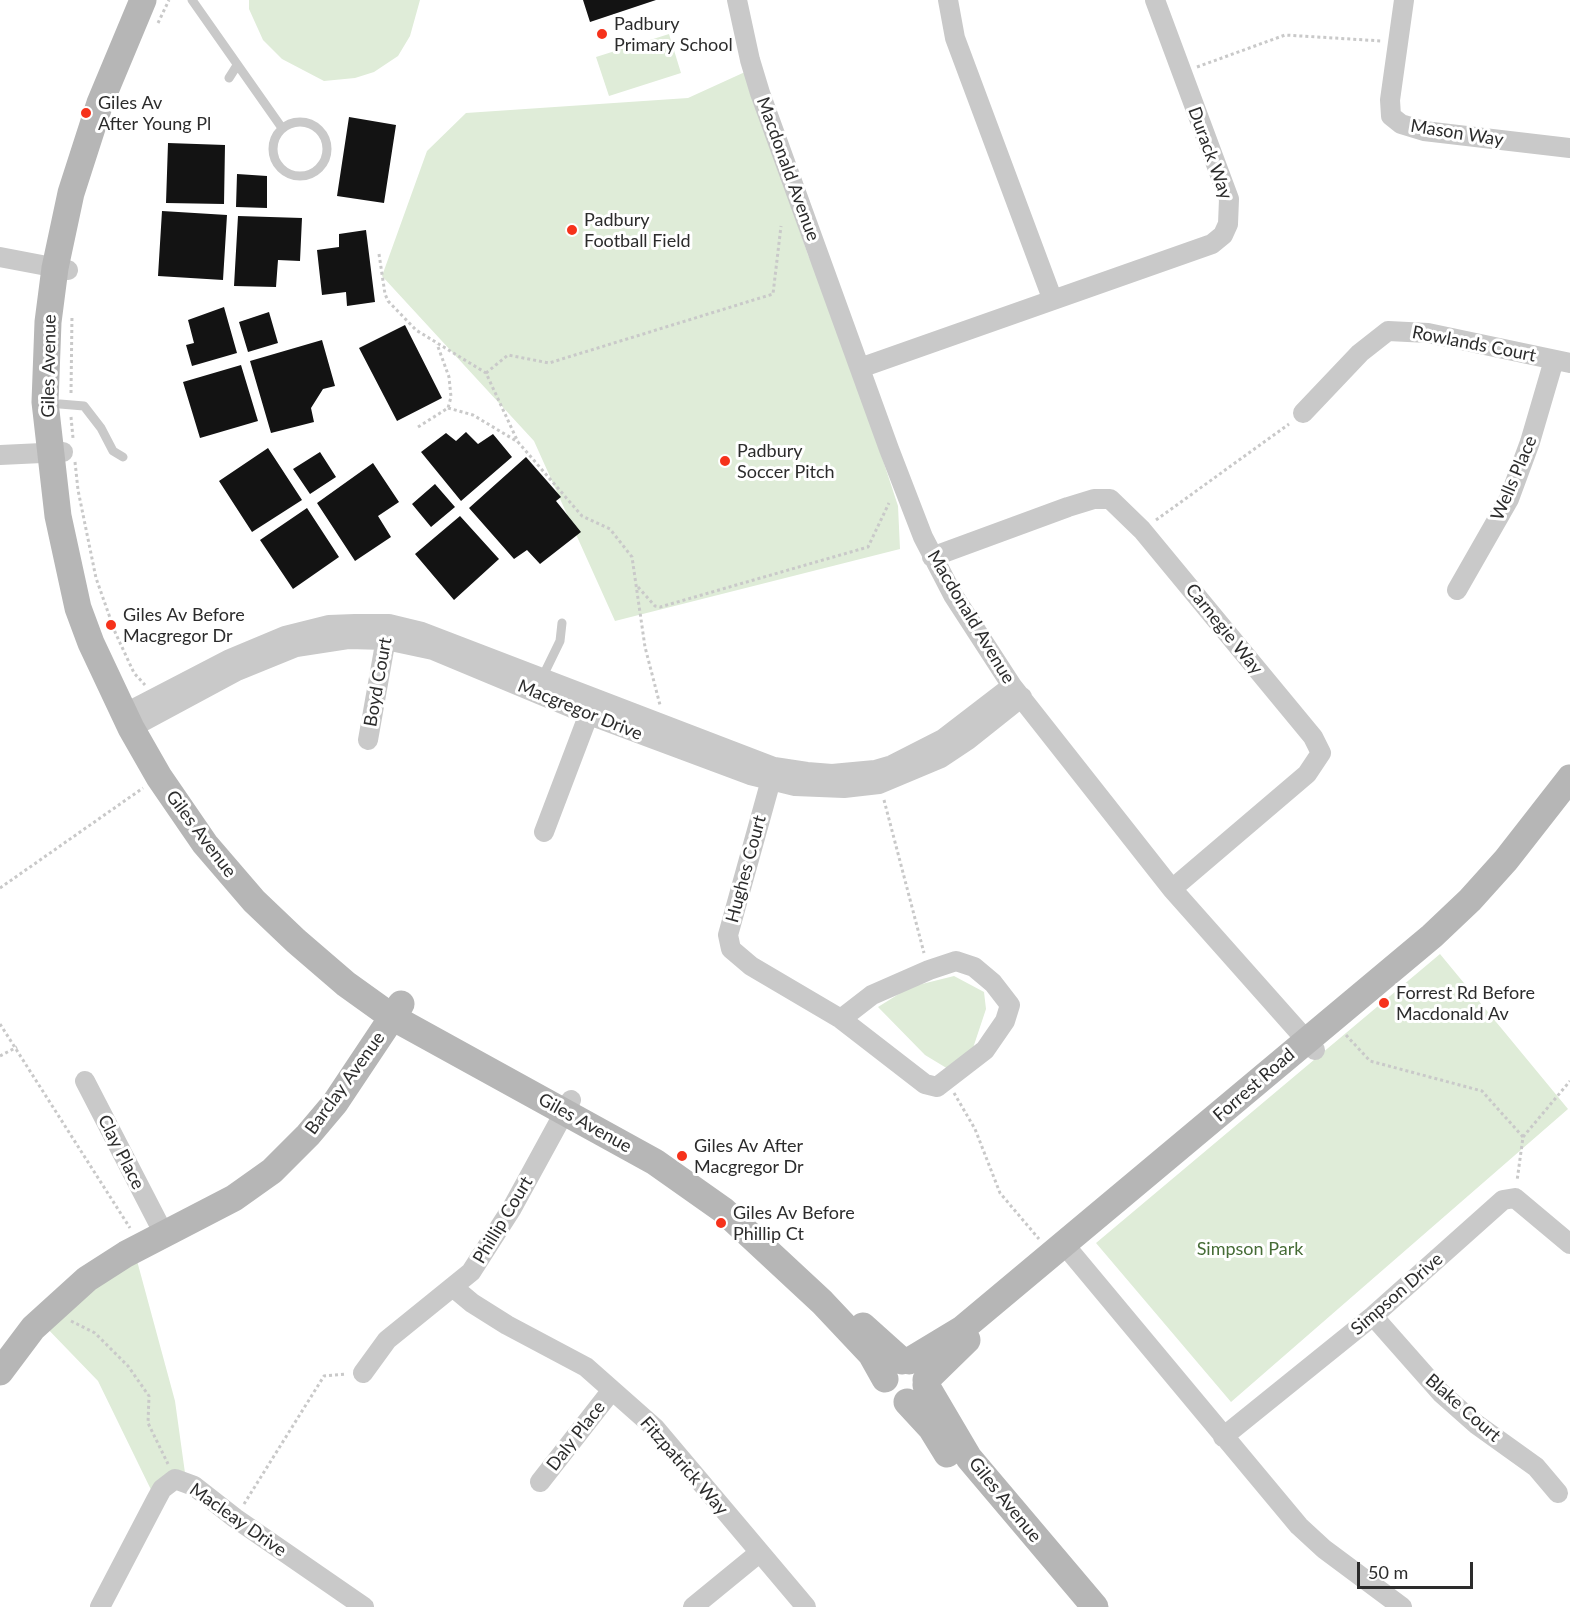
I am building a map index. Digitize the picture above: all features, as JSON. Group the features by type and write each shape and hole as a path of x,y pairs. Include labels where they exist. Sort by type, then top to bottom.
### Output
{"street":[{"name":"Giles Avenue","path":"65,452 46,374 48,322 62,269 83,151 143,0"},
{"name":"Giles Avenue","path":"157,0 97,154 75,234 62,269 66,404 65,452 58,516 78,608 91,643 134,718 201,817 250,878 388,1005"},
{"name":"Macdonald Avenue","path":"737,0 760,93 860,368 932,557 959,605 1017,691 1172,889 1311,1045"},
{"path":"948,0 955,38 1052,298"},
{"name":"Durack Way","path":"860,368 1212,243 1223,235 1228,224 1228,200 1155,0"},
{"name":"Mason Way","path":"1404,0 1390,100 1391,116 1401,124 1424,131 1570,148"},
{"path":"0,257 62,269"},
{"name":"Rowlands Court","path":"1303,414 1360,353 1388,331 1428,333 1562,361"},
{"name":"Wells Place","path":"1456,590 1509,499 1562,361"},
{"path":"0,455 65,452"},
{"name":"Carnegie Way","path":"932,557 1094,499 1110,499 1142,530 1313,737 1321,753 1307,774 1172,889"},
{"name":"Macgregor Drive","path":"134,718 230,659 285,636 330,625 440,638 542,678 592,707 654,721 772,774 831,774 875,770 892,765 943,739 1017,691"},
{"name":"Macgregor Drive","path":"387,632 772,774 827,788 879,784 916,771 948,754 1017,691"},
{"name":"Boyd Court","path":"368,740 387,632"},
{"path":"544,832 592,707"},
{"name":"Giles Avenue","path":"134,718 159,777 205,844 254,901 296,941 388,1005 567,1107 680,1162 735,1201 798,1255 909,1378 953,1432 983,1475 1095,1607"},
{"name":"Hughes Court","path":"772,774 728,935 731,950 751,966 841,1019 925,1084 937,1087 947,1081"},
{"name":"Forrest Road","path":"909,1378 968,1340 1068,1248 1311,1045 1470,900 1527,835 1570,778"},
{"name":"Forrest Road","path":"1311,1045 1341,1029 1407,973 1475,908 1536,840 1570,796"},
{"path":"841,1019 872,995 929,970 956,961 974,967 993,983 1010,1005 1005,1021 984,1050 947,1081"},
{"name":"Barclay Avenue","path":"0,1348 21,1320 81,1265 152,1230 234,1182 287,1137 304,1119 355,1044 388,1005"},
{"name":"Clay Place","path":"85,1081 152,1230"},
{"name":"Phillip Court","path":"363,1373 387,1340 471,1272 490,1245 567,1107"},
{"path":"1515,1198 1570,1244"},
{"name":"Simpson Drive","path":"1223,1437 1373,1316 1503,1200 1515,1198"},
{"name":"Barclay Avenue","path":"0,1372 15,1349 51,1310 152,1230"},
{"path":"1068,1248 1299,1527 1324,1549 1402,1607"},
{"name":"Forrest Road","path":"909,1378 951,1338 1042,1260 1068,1248"},
{"name":"Fitzpatrick Way","path":"454,1288 472,1303 507,1325 586,1367 655,1428 806,1607"},
{"name":"Blake Court","path":"1373,1316 1441,1393 1476,1424 1536,1467 1558,1493"},
{"name":"Giles Avenue","path":"909,1378 931,1428 959,1470 1013,1538 1074,1607"},
{"name":"Daly Place","path":"540,1482 612,1390"},
{"name":"Macleay Drive","path":"100,1607 162,1489 175,1479 194,1486 235,1518 364,1607"},
{"path":"693,1607 759,1553"}],"lane":[{"path":"192,0 236,67 282,128"},
{"path":"229,78 236,67"},
{"path":"300,122 317,128 327,144 324,162 318,169 301,176 284,170 274,154 276,136 282,128 300,122"},
{"path":"66,404 84,406 101,428 113,451 123,457"},
{"path":"542,678 561,641 562,623"}],"path":[{"path":"156,27 169,0"},
{"path":"1181,72 1285,35 1399,42"},
{"path":"486,373 508,355 549,363 773,294 781,226"},
{"path":"379,254 388,301 416,330 486,373 518,442 582,516 610,529 632,557 645,647 661,706 654,721"},
{"path":"72,309 65,452 78,490 96,578 115,632 134,673 143,682"},
{"path":"418,427 448,408 451,397 449,377 437,344"},
{"path":"448,408 473,415 518,442"},
{"path":"1142,530 1303,414"},
{"path":"637,586 655,606 660,607 868,547 888,503"},
{"path":"0,888 159,777"},
{"path":"879,784 929,970"},
{"path":"0,1024 152,1230"},
{"path":"1341,1029 1370,1061 1482,1091 1523,1137"},
{"path":"0,1056 17,1047"},
{"path":"947,1081 975,1129 999,1193 1043,1244 1042,1260"},
{"path":"1515,1198 1523,1137 1570,1081"},
{"path":"51,1310 95,1334 128,1366 149,1396 148,1423 175,1479"},
{"path":"235,1518 324,1376 363,1373"}],"green space":[{"path":"249,0 420,0 410,36 398,56 374,72 355,78 324,81 282,59 263,40 249,9"},
{"path":"669,34 681,73 609,96 596,57"},
{"path":"745,72 808,255 837,320 898,506 900,549 615,621 534,441 382,276 427,151 466,113 688,98"},
{"name":"Simpson Park","path":"1440,954 1568,1109 1231,1402 1096,1243"},
{"path":"954,976 984,992 986,1009 963,1078 925,1055 878,1007 910,987"},
{"path":"136,1257 175,1401 185,1473 156,1500 98,1381 41,1322"}],"building":[{"path":"583,0 656,0 590,22"},
{"path":"349,117 396,125 384,203 337,196"},
{"path":"168,143 225,145 224,204 166,203"},
{"path":"237,174 267,176 267,208 236,207"},
{"path":"162,211 227,215 223,280 158,276"},
{"path":"238,216 302,218 300,261 278,260 276,287 234,286"},
{"path":"366,230 375,302 347,306 346,292 322,295 317,250 339,247 339,234"},
{"path":"224,307 237,353 192,366 186,345 194,343 188,320"},
{"path":"269,312 278,343 248,352 239,322"},
{"path":"405,325 442,398 397,421 359,348"},
{"path":"322,340 335,386 323,389 311,408 314,422 271,433 250,361"},
{"path":"241,365 258,421 200,438 183,382"},
{"path":"466,432 478,444 493,434 512,457 461,501 421,452 446,433 456,441"},
{"path":"268,448 302,500 252,532 219,481"},
{"path":"320,452 336,477 310,494 293,469"},
{"path":"526,457 561,497 556,501 581,532 540,564 527,550 514,559 469,508"},
{"path":"373,463 399,502 378,516 391,537 355,561 317,503"},
{"path":"435,484 455,507 431,527 412,504"},
{"path":"307,508 339,557 293,589 260,540"},
{"path":"460,516 499,559 454,600 415,554"}],"place":[{"name":"Padbury Primary School","path":"602,34"},
{"name":"Giles Av After Young Pl","path":"86,113"},
{"name":"Padbury Football Field","path":"572,230"},
{"name":"Padbury Soccer Pitch","path":"725,461"},
{"name":"Giles Av Before Macgregor Dr","path":"111,625"},
{"name":"Forrest Rd Before Macdonald Av","path":"1384,1003"},
{"name":"Giles Av After Macgregor Dr","path":"682,1156"},
{"name":"Giles Av Before Phillip Ct","path":"721,1223"}]}
